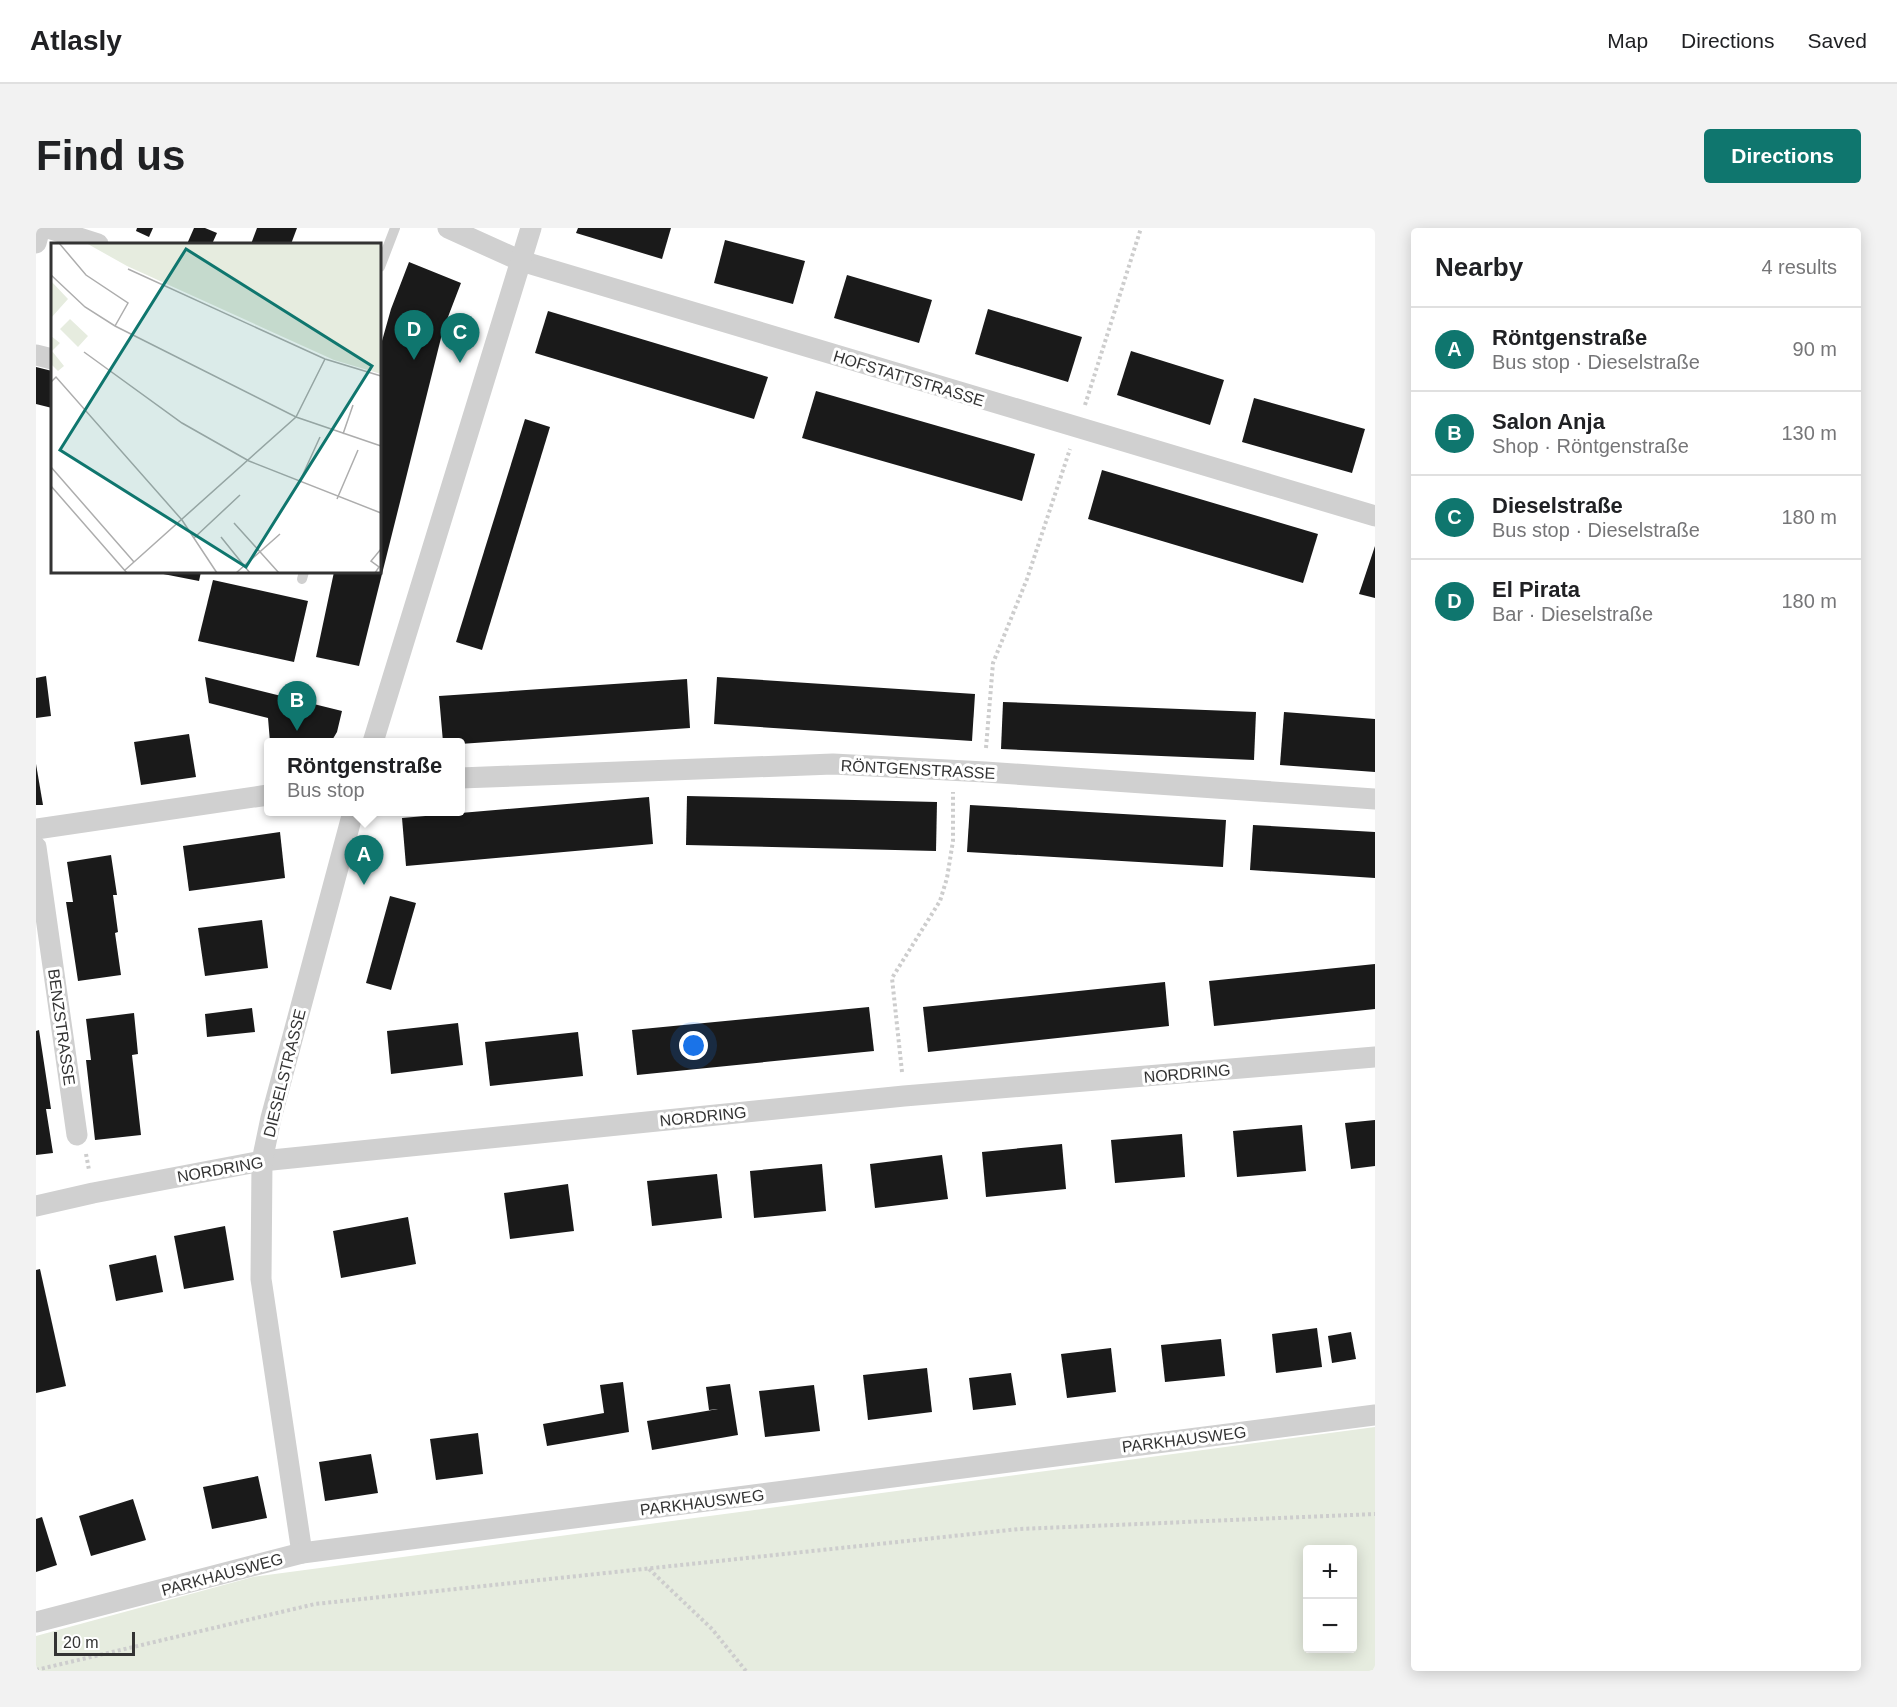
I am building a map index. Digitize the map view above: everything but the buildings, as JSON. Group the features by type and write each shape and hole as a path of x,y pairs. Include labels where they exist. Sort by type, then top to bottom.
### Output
{"street":[{"path":"36,243 40,228"},
{"path":"48,228 95,243"},
{"name":"HOFSTATTSTRASSE","path":"448,228 521,261 1375,516"},
{"path":"374,738 531,228"},
{"path":"36,355 51,360"},
{"name":"RÖNTGENSTRASSE","path":"465,778 833,764 985,772 1375,799"},
{"path":"36,829 264,796"},
{"name":"DIESELSTRASSE","path":"302,1553 261,1279 262,1161 271,1119 352,816"},
{"name":"BENZSTRASSE","path":"36,848 77,1134"},
{"name":"NORDRING","path":"36,1206 262,1161 904,1096 1375,1057"},
{"name":"PARKHAUSWEG","path":"36,1622 302,1553 1375,1415"}],"lane":[{"path":"381,264 395,228"}],"path":[{"path":"985,772 993,663 1027,579 1141,228"},
{"path":"904,1096 892,978 940,901 947,878 953,841 954,771"},
{"path":"77,1134 85,1148 93,1193"},
{"path":"36,1670 315,1604 1019,1529 1375,1514"},
{"path":"649,1568 712,1629 746,1671"}],"shaded area":[{"path":"1375,1427 1375,1671 36,1671 36,1636 253,1577"}],"place":[{"name":"El Pirata","path":"414,360"},
{"name":"Dieselstraße","path":"460,363"},
{"name":"Salon Anja","path":"297,731"},
{"name":"Röntgenstraße","path":"364,885"}]}
